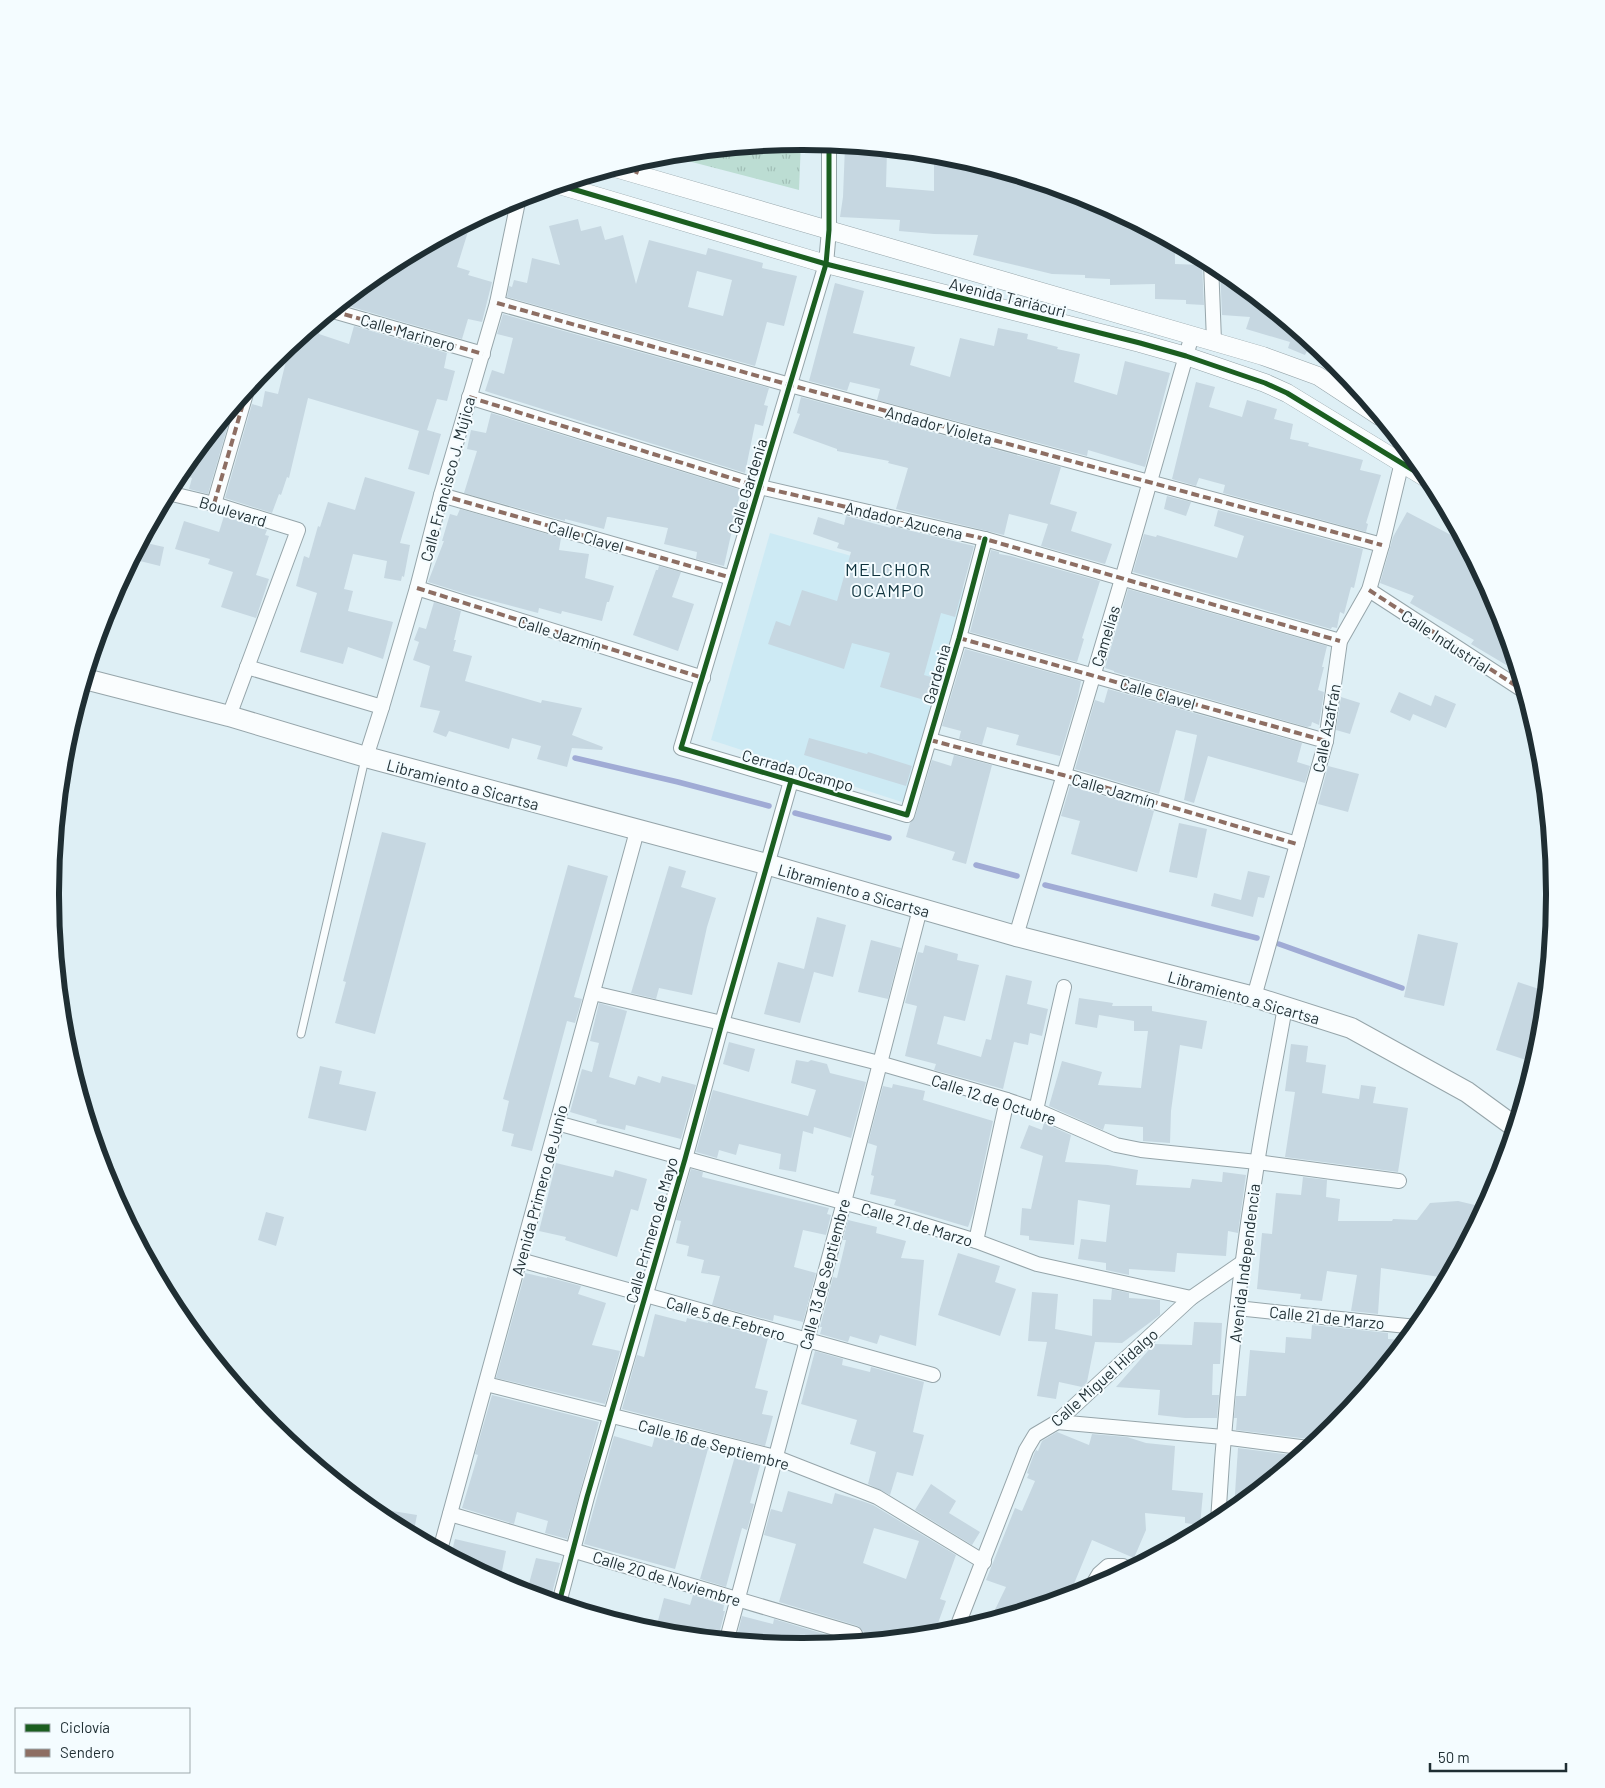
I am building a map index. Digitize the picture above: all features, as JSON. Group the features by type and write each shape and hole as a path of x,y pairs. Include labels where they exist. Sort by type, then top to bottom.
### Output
{"main road":[{"name":"Libramiento a Sicartsa","path":"90,681 229,716 366,757 766,864 1016,936 1254,997 1351,1028 1467,1092 1510,1124"}],"street":[{"name":"Calle Gardenia","path":"681,748 826,264 829,230 830,151"},
{"name":"Avenida Tariácuri","path":"628,172 1214,341 1318,376 1364,406"},
{"name":"Avenida Tariácuri","path":"569,188 826,264 1186,356 1265,383 1287,393 1413,469"},
{"name":"Calle Francisco J. Mújica","path":"366,757 417,588 441,495 483,354 497,303 517,207"},
{"path":"1211,273 1214,341"},
{"name":"Andador Violeta","path":"497,303 1382,546"},
{"name":"Calle Marinero","path":"339,313 483,354"},
{"name":"Camelias","path":"1016,936 1192,335"},
{"name":"Andador Azucena","path":"469,397 760,487 985,538 1340,641"},
{"path":"214,504 242,406"},
{"name":"Calle Azafrán","path":"1254,997 1326,741 1340,641 1369,590 1382,546 1402,462"},
{"name":"Boulevard","path":"176,494 298,530 247,667"},
{"name":"Calle Clavel","path":"441,495 732,578"},
{"name":"Gardenia","path":"907,815 960,638 985,538"},
{"name":"Calle Jazmín","path":"417,588 702,678"},
{"name":"Calle Industrial","path":"1369,590 1516,686"},
{"name":"Calle Clavel","path":"960,638 1326,741"},
{"path":"229,716 247,667 382,707"},
{"name":"Calle Jazmín","path":"930,740 1063,775 1297,844"},
{"name":"Cerrada Ocampo","path":"681,748 907,815"},
{"name":"Calle Primero de Mayo","path":"561,1597 587,1496 685,1159 766,864 791,781"},
{"name":"Avenida Primero de Junio","path":"442,1544 637,831"},
{"name":"Calle 13 de Septiembre","path":"728,1633 920,909"},
{"path":"1036,1110 1064,987"},
{"name":"Calle 12 de Octubre","path":"593,993 722,1023 879,1063 1007,1100 1036,1110 1116,1145 1140,1150 1257,1162 1399,1181"},
{"name":"Avenida Independencia","path":"1219,1510 1223,1437 1243,1262 1257,1162 1285,1007"},
{"path":"976,1241 1007,1100"},
{"name":"Calle 21 de Marzo","path":"557,1123 844,1202 976,1241 1037,1264 1191,1298"},
{"name":"Calle 5 de Febrero","path":"520,1260 933,1375"},
{"name":"Calle Miguel Hidalgo","path":"960,1620 1026,1450 1035,1435 1056,1422 1191,1298 1243,1262"},
{"name":"Calle 21 de Marzo","path":"1237,1308 1408,1326"},
{"name":"Calle 16 de Septiembre","path":"486,1384 775,1457 878,1497 984,1562"},
{"path":"1056,1422 1223,1437 1299,1447"},
{"name":"Calle 20 de Noviembre","path":"450,1514 855,1634"},
{"path":"1097,1577 1108,1566 1120,1566"}],"lane":[{"path":"301,1034 366,757"}],"shaded area":[{"path":"770,533 965,588 905,803 711,740"}],"green space":[{"path":"801,150 799,190 685,160 754,152"}],"building":[{"path":"845,152 887,156 886,187 934,191 934,163 995,176 1042,190 1087,207 1131,227 1174,250 1175,264 1198,265 1202,267 1204,305 1186,304 1186,300 1155,299 1155,284 1110,285 1110,279 1085,278 1085,275 1052,274 973,255 978,235 899,231 900,220 840,217 843,197"},
{"path":"578,219 581,231 601,226 605,240 623,235 636,284 649,240 706,255 708,248 763,263 762,268 797,276 784,326 767,322 755,366 507,297 509,286 512,287 514,280 527,283 532,258 560,265 549,226","holes":["697,271 732,280 723,316 688,307"]},
{"path":"469,230 457,267 470,271 468,275 492,282 482,322 468,319 462,339 348,306 389,276"},
{"path":"1220,279 1255,304 1308,349 1305,355 1288,348 1290,342 1246,329 1250,317 1222,315"},
{"path":"835,283 864,291 853,333 915,347 910,365 950,377 960,338 994,346 998,328 1028,334 1027,339 1080,354 1074,382 1117,395 1125,361 1170,373 1145,467 1088,450 1087,456 877,400 880,389 850,382 847,391 809,381"},
{"path":"503,314 769,388 764,405 768,406 763,426 755,424 745,473 485,391 492,370 504,374 513,338 497,334"},
{"path":"354,326 447,353 444,368 455,371 447,401 437,399 427,430 441,434 429,475 408,469 419,431 308,398 289,478 287,477 272,513 225,498 252,404 262,407 265,391 278,394 286,361 321,328 319,334 349,344"},
{"path":"1196,382 1215,387 1209,407 1242,417 1247,400 1277,409 1274,419 1293,424 1290,439 1309,443 1308,446 1363,460 1360,470 1381,475 1366,523 1368,524 1366,532 1223,493 1225,485 1199,478 1196,486 1172,479"},
{"path":"801,397 1061,467 1050,504 1077,512 1071,531 1112,544 1105,564 1041,546 1048,524 1009,514 1004,535 896,509 908,468 888,463 889,461 837,451 837,449 793,433 800,414 797,413"},
{"path":"491,413 741,490 724,566 696,559 697,552 664,544 668,528 607,517 604,529 565,519 565,521 464,493 477,451 467,449 471,430 486,433"},
{"path":"229,420 208,494 189,489 192,478 187,477"},
{"path":"365,477 415,492 400,543 410,545 404,577 402,576 401,581 384,578 387,561 353,554 344,589 353,591 348,611 393,622 383,659 348,647 343,664 300,652 317,593 296,586 304,556 309,558 318,526 320,527 328,502 355,510"},
{"path":"1167,496 1191,502 1186,516 1164,509"},
{"path":"460,509 561,538 559,550 589,554 585,578 614,586 602,621 562,611 561,614 539,608 538,613 428,582 444,541 442,541 450,514 457,516"},
{"path":"1218,510 1363,549 1354,588 1351,587 1344,614 1340,612 1337,628 1332,627 1331,629 1133,572 1144,534 1156,537 1157,535 1237,558 1244,536 1214,526"},
{"path":"1407,512 1451,535 1453,532 1490,609 1511,668 1471,644 1474,640 1410,603 1414,596 1380,583 1393,537"},
{"path":"224,516 267,530 265,535 269,536 256,575 269,579 256,618 221,607 233,572 208,564 210,559 175,549 184,521 219,532"},
{"path":"846,516 974,546 955,617 941,613 924,675 938,679 931,702 880,687 890,653 852,643 844,669 768,644 776,621 790,626 802,590 837,601 851,552 837,548 839,543 813,534 818,517 844,525"},
{"path":"147,543 164,547 160,566 137,560"},
{"path":"991,550 999,552 999,554 1100,581 1082,638 1084,639 1077,662 970,632"},
{"path":"659,566 681,572 672,597 694,604 678,651 633,635"},
{"path":"1128,589 1327,646 1318,690 1324,692 1319,725 1312,722 1311,726 1307,727 1105,668"},
{"path":"434,602 461,611 453,651 472,656 465,681 541,703 542,700 582,708 572,735 603,747 602,750 572,748 567,767 537,759 541,746 512,738 509,749 449,731 446,737 433,732 440,711 420,707 430,666 413,660 419,642 414,640 419,627 426,629"},
{"path":"965,649 1081,681 1060,756 1016,745 1019,735 987,727 982,745 959,739 961,731 942,726"},
{"path":"1108,689 1302,743 1297,762 1310,766 1305,783 1208,756 1194,803 1184,800 1197,735 1176,730 1159,794 1075,769 1095,700 1104,703"},
{"path":"1399,692 1431,706 1435,695 1456,704 1446,728 1413,714 1410,721 1390,712"},
{"path":"1341,697 1360,703 1350,734 1336,730"},
{"path":"809,738 867,754 868,752 912,766 906,786 804,755"},
{"path":"954,755 992,765 966,864 952,860 955,852 906,837 910,823 915,817 932,760 951,766"},
{"path":"1328,766 1359,774 1348,812 1318,804"},
{"path":"1070,786 1154,811 1137,872 1071,854 1080,821 1061,816"},
{"path":"1179,823 1207,829 1197,878 1169,872"},
{"path":"382,832 426,843 375,1034 335,1023 346,982 343,981"},
{"path":"568,865 608,876 574,997 582,999 575,1023 567,1021 532,1151 511,1146 514,1134 502,1131 509,1101 503,1099"},
{"path":"669,866 686,871 681,887 716,898 707,927 692,995 659,988 656,999 631,993"},
{"path":"1248,871 1270,876 1264,898 1258,897 1253,917 1211,906 1214,893 1241,900"},
{"path":"817,917 846,925 833,977 814,972 800,1023 764,1014 778,962 804,969"},
{"path":"1418,934 1458,943 1444,1006 1404,997"},
{"path":"871,940 901,948 888,999 858,992"},
{"path":"925,945 958,954 957,960 979,965 965,1021 944,1016 937,1044 981,1057 986,1039 991,1040 1006,975 1032,981 1027,1004 1048,1009 1042,1036 1030,1033 1028,1045 1014,1042 1003,1089 934,1070 936,1064 905,1056 917,1006 905,1003 918,952 923,953"},
{"path":"1518,982 1540,989 1527,1060 1496,1050"},
{"path":"1079,998 1113,1003 1112,1006 1152,1006 1152,1011 1207,1021 1202,1049 1180,1045 1171,1111 1170,1143 1143,1141 1143,1127 1105,1124 1103,1130 1049,1106 1062,1061 1102,1072 1098,1085 1141,1088 1148,1031 1134,1031 1134,1021 1099,1015 1097,1028 1075,1024"},
{"path":"599,1003 627,1011 609,1077 635,1085 638,1076 660,1083 662,1076 696,1085 681,1139 626,1125 625,1130 596,1123 597,1120 570,1112 582,1069 592,1072 599,1043 590,1041"},
{"path":"729,1042 755,1049 749,1072 723,1064"},
{"path":"1291,1044 1308,1046 1306,1062 1326,1065 1322,1093 1359,1099 1361,1085 1376,1087 1373,1103 1408,1108 1398,1172 1285,1157 1295,1092 1285,1091"},
{"path":"796,1060 808,1062 811,1060 827,1064 830,1073 866,1082 851,1138 814,1127 813,1134 803,1131 796,1172 779,1169 781,1154 739,1144 736,1155 719,1150 717,1158 696,1152 713,1090 808,1116 816,1090 791,1083"},
{"path":"320,1066 342,1071 339,1084 376,1092 366,1131 308,1118"},
{"path":"893,1084 925,1091 923,1100 993,1121 973,1213 968,1227 894,1205 896,1200 870,1194 874,1176 871,1175 877,1146 868,1143 883,1086 892,1088"},
{"path":"1044,1123 1071,1135 1065,1162 1108,1165 1138,1170 1136,1185 1190,1188 1192,1179 1222,1182 1223,1172 1246,1175 1238,1233 1228,1231 1226,1256 1177,1253 1175,1272 1129,1269 1129,1275 1106,1270 1106,1263 1078,1259 1081,1239 1106,1242 1110,1205 1078,1200 1074,1245 1029,1240 1029,1236 1020,1235 1022,1208 1031,1209 1043,1156 1020,1148 1029,1125 1042,1130"},
{"path":"556,1163 613,1177 615,1170 647,1179 638,1211 631,1209 617,1257 565,1240 566,1237 539,1231"},
{"path":"691,1169 703,1172 702,1177 829,1208 827,1214 831,1215 826,1235 803,1230 794,1267 816,1273 803,1322 774,1315 773,1321 712,1305 720,1276 701,1273 704,1260 687,1256 689,1246 676,1243 681,1221 676,1220"},
{"path":"1303,1177 1327,1180 1326,1197 1340,1199 1338,1221 1417,1220 1430,1203 1458,1201 1478,1206 1440,1277 1381,1268 1378,1314 1351,1311 1357,1275 1327,1271 1322,1301 1300,1299 1301,1294 1257,1289 1262,1233 1272,1234 1276,1193 1301,1195"},
{"path":"266,1212 284,1217 276,1246 258,1240"},
{"path":"848,1220 877,1227 876,1233 906,1241 901,1258 924,1260 916,1346 880,1335 877,1344 850,1336 848,1342 820,1334 822,1327 820,1327 833,1277 837,1278 846,1240 843,1240"},
{"path":"958,1253 1000,1266 995,1282 1016,1289 1000,1336 938,1315"},
{"path":"525,1273 581,1286 578,1294 606,1303 592,1345 620,1351 605,1404 496,1378"},
{"path":"1112,1289 1129,1293 1129,1298 1160,1300 1160,1315 1122,1343 1095,1342 1087,1382 1082,1387 1059,1382 1056,1399 1037,1396 1047,1342 1028,1341 1032,1292 1058,1294 1055,1329 1092,1336 1093,1299 1111,1300"},
{"path":"655,1314 686,1322 687,1318 708,1322 768,1338 755,1388 768,1391 762,1414 773,1416 765,1446 622,1409 637,1355 644,1357"},
{"path":"1194,1322 1222,1323 1220,1364 1213,1364 1212,1395 1219,1395 1217,1418 1185,1418 1158,1415 1160,1390 1116,1387 1154,1344 1192,1345"},
{"path":"1312,1325 1388,1333 1388,1339 1398,1340 1362,1384 1308,1439 1236,1430 1237,1418 1234,1418 1236,1396 1246,1396 1250,1350 1285,1353 1286,1337 1311,1339"},
{"path":"815,1351 843,1359 842,1365 870,1372 871,1367 924,1382 913,1432 924,1435 913,1476 897,1472 890,1495 868,1484 876,1452 850,1444 857,1420 801,1404"},
{"path":"492,1395 599,1422 567,1539 545,1533 548,1521 517,1512 514,1524 462,1508 478,1455 475,1454"},
{"path":"1057,1432 1089,1445 1092,1434 1127,1437 1146,1443 1175,1446 1172,1490 1203,1493 1200,1522 1196,1524 1185,1523 1185,1517 1145,1513 1146,1530 1134,1558 1092,1540 1073,1586 994,1612 1006,1587 986,1580 1015,1508 1022,1511 1035,1481 1027,1478 1029,1474 1027,1473 1034,1454 1036,1450 1038,1451 1042,1441"},
{"path":"614,1436 652,1447 655,1436 708,1449 675,1569 584,1544"},
{"path":"1238,1448 1291,1455 1255,1484 1235,1499"},
{"path":"735,1456 761,1462 750,1503 754,1504 747,1530 742,1528 726,1587 700,1579"},
{"path":"931,1484 956,1501 949,1513 980,1532 972,1545 915,1510"},
{"path":"788,1491 832,1504 835,1493 873,1505 956,1555 940,1599 946,1601 937,1625 863,1635 864,1632 858,1626 779,1602 796,1544 764,1535 771,1509 782,1512","holes":["874,1528 919,1541 906,1579 863,1563"]},
{"path":"386,1510 417,1515 414,1528"},
{"path":"455,1539 506,1551 502,1574 474,1561 452,1549"},
{"path":"536,1558 560,1563 552,1594 529,1585"},
{"path":"693,1595 724,1605 723,1611 725,1611 719,1632 657,1623 664,1598 690,1605"},
{"path":"742,1616 773,1624 774,1619 833,1637 802,1638 737,1634"}],"waterway":[{"path":"575,758 769,806"},
{"path":"795,813 889,838"},
{"path":"976,865 1017,876"},
{"path":"1045,885 1257,938"},
{"path":"1279,944 1402,988"}],"marked path":[{"path":"636,174 638,170"},
{"path":"497,303 790,385 1382,545"},
{"path":"339,313 483,354"},
{"path":"469,397 760,487 985,539 1340,641"},
{"path":"214,504 243,404"},
{"path":"441,495 732,578"},
{"path":"417,588 703,678"},
{"path":"1369,590 1516,686"},
{"path":"959,638 1326,741"},
{"path":"930,740 1063,775 1297,844"}],"cycle path":[{"path":"829,151 829,230 826,264 681,748 907,815 959,638 985,539"},
{"path":"569,188 826,264 1186,356 1265,383 1287,393 1414,470"},
{"path":"561,1597 587,1497 685,1159 791,781"}],"district":[{"name":"MELCHOR OCAMPO","path":"888,579"}]}
